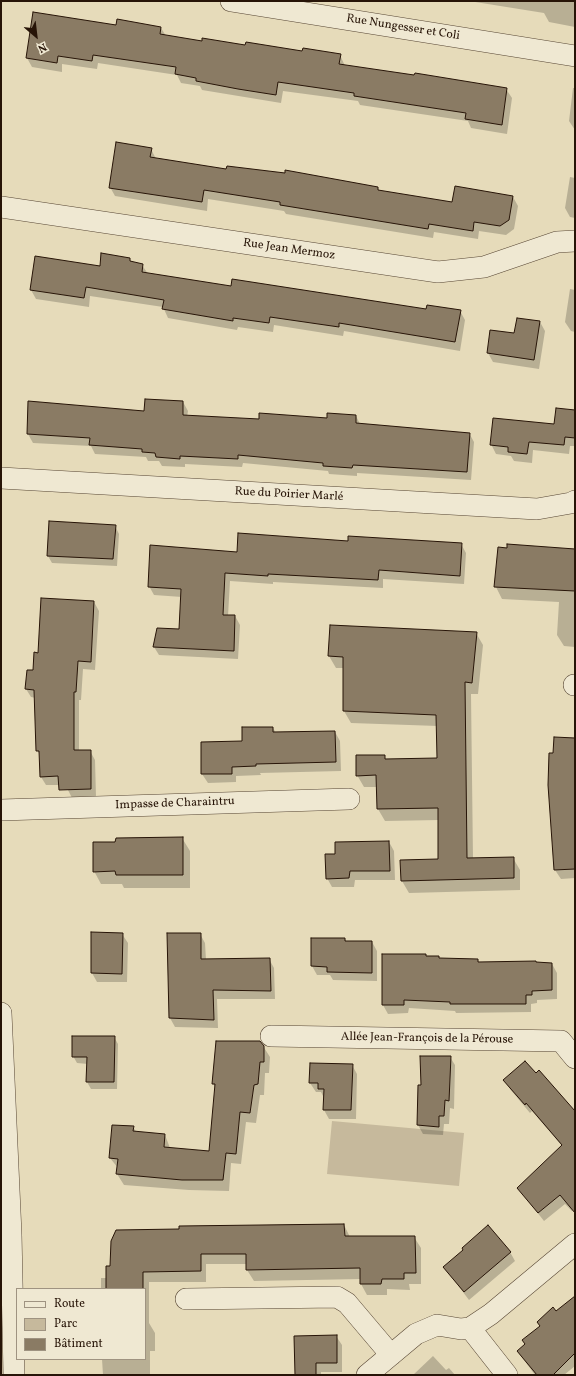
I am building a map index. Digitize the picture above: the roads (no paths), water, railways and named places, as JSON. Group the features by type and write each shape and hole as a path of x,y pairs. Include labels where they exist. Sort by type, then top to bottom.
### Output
{"street":[{"name":"Rue Nungesser et Coli","path":"231,1 575,56"},
{"name":"Rue Jean Mermoz","path":"1,207 438,272 484,267 557,242 575,241"},
{"name":"Rue du Poirier Marlé","path":"1,478 537,509 575,501"},
{"name":"Impasse de Charaintru","path":"1,810 349,799"},
{"path":"1,1013 12,1234 14,1375"},
{"name":"Allée Jean-François de la Pérouse","path":"271,1036 561,1041 575,1058"},
{"path":"367,1375 416,1334 437,1325 461,1329 470,1328 491,1314 575,1244"},
{"path":"186,1299 337,1297 347,1303 391,1355"},
{"path":"470,1328 507,1375"}]}
